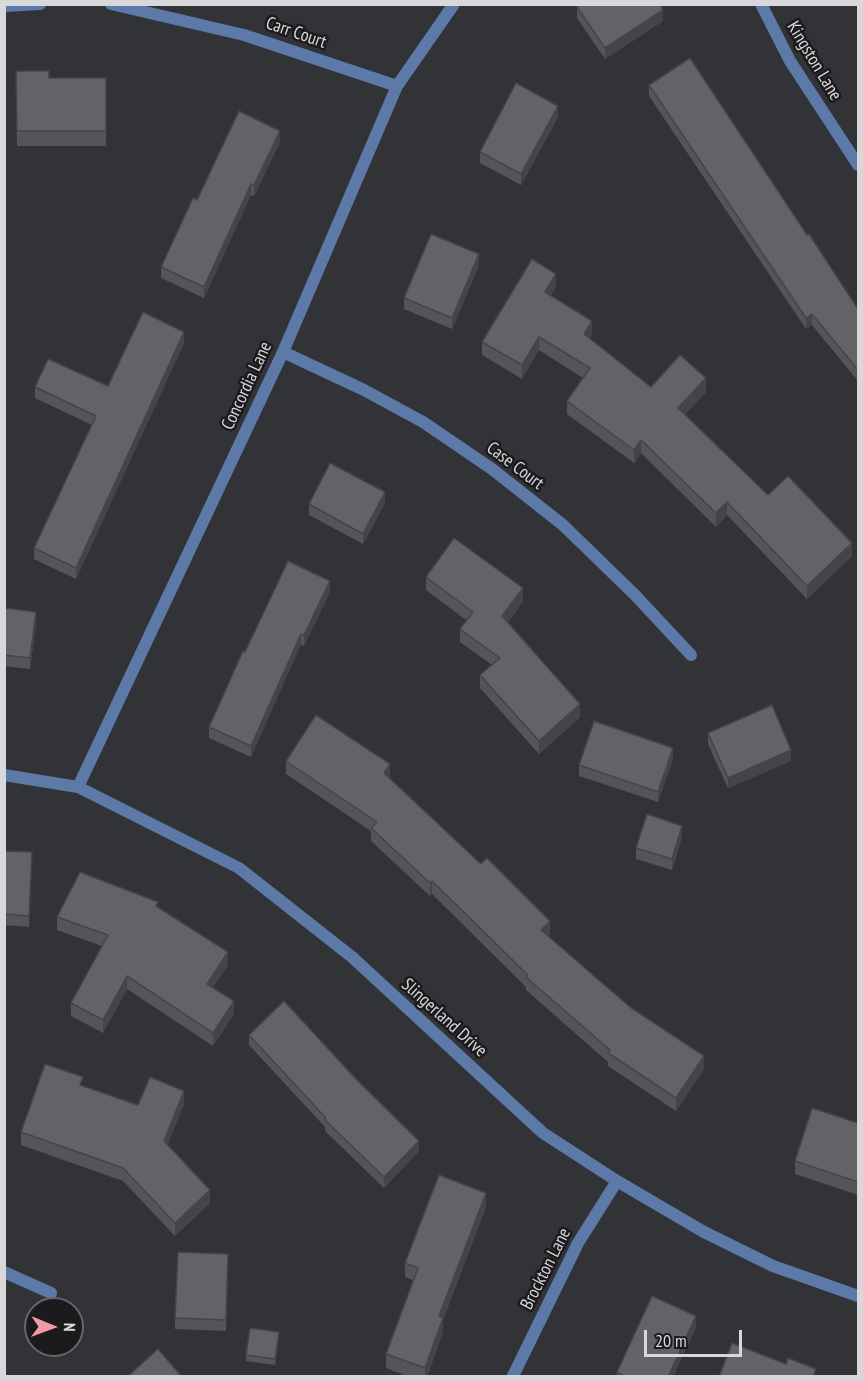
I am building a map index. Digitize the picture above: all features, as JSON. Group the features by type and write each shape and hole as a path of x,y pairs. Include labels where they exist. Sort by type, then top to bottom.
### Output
{"street":[{"path":"4,6 40,4"},
{"name":"Carr Court","path":"111,4 244,34 397,86"},
{"name":"Concordia Lane","path":"78,787 284,352 397,86 454,4"},
{"name":"Kingston Lane","path":"762,4 790,61 858,165"},
{"name":"Case Court","path":"284,352 364,390 423,422 492,469 563,525 635,595 692,655"},
{"name":"Slingerland Drive","path":"4,775 78,787 239,868 352,957 543,1133 617,1181 704,1232 773,1266 858,1296"},
{"name":"Brockton Lane","path":"513,1377 578,1244 617,1181"},
{"path":"4,1272 51,1293"}],"building":[{"path":"581,4 660,4 663,10 605,48 577,7"},
{"path":"690,58 858,309 858,370 812,314 806,318 649,85"},
{"path":"16,71 49,71 49,78 106,78 106,131 17,131"},
{"path":"516,83 558,106 521,174 480,152"},
{"path":"239,111 280,131 254,185 251,184 204,287 161,267 193,198 197,200"},
{"path":"431,234 479,254 452,318 404,298"},
{"path":"532,259 556,274 545,292 592,321 584,334 651,387 680,355 706,378 678,408 768,495 788,476 852,543 807,586 727,502 716,513 641,440 634,450 567,401 590,368 539,337 522,365 482,342"},
{"path":"143,312 184,332 76,568 34,548 96,416 35,387 48,359 108,386"},
{"path":"330,463 385,492 363,534 309,504"},
{"path":"454,538 523,588 502,616 580,704 539,741 480,675 500,658 460,629 473,612 426,577"},
{"path":"288,561 330,581 304,635 301,634 251,746 209,727 243,651 245,652"},
{"path":"4,608 36,612 30,658 4,655"},
{"path":"772,705 791,750 728,778 708,733"},
{"path":"316,715 390,764 384,773 481,864 487,858 550,921 541,930 630,1007 704,1056 676,1098 608,1053 610,1050 526,977 528,975 432,881 430,883 371,828 377,822 286,761"},
{"path":"594,721 673,748 658,792 579,765"},
{"path":"647,814 682,826 672,859 636,848"},
{"path":"4,851 32,852 29,916 4,914"},
{"path":"80,872 158,902 156,906 228,952 207,984 234,1001 213,1033 127,976 103,1020 71,1003 108,935 57,917"},
{"path":"284,1001 357,1080 419,1141 384,1177 325,1120 326,1118 249,1035"},
{"path":"45,1064 83,1077 80,1085 138,1105 150,1077 184,1091 164,1141 210,1190 175,1223 123,1168 21,1132"},
{"path":"812,1108 858,1123 858,1182 795,1161"},
{"path":"439,1175 486,1193 439,1316 443,1318 425,1368 386,1354 418,1268 405,1263"},
{"path":"178,1252 228,1254 226,1320 175,1318"},
{"path":"652,1296 696,1316 668,1377 626,1377 617,1372"},
{"path":"250,1328 279,1332 275,1359 246,1355"},
{"path":"732,1343 786,1364 788,1358 816,1369 813,1377 719,1377"},
{"path":"158,1349 182,1377 127,1377"}]}
